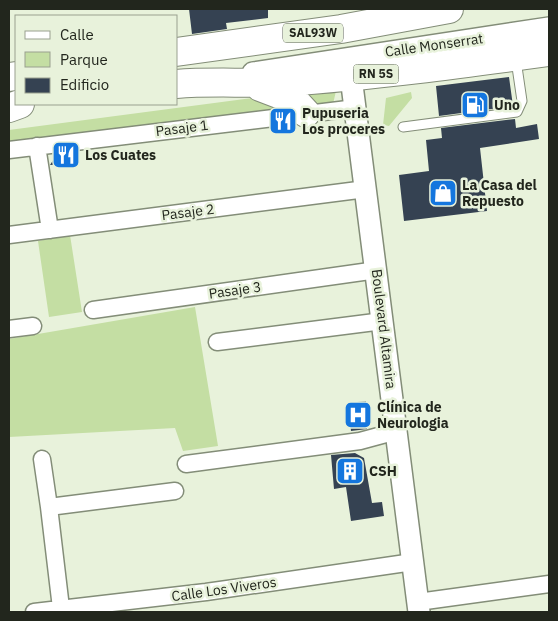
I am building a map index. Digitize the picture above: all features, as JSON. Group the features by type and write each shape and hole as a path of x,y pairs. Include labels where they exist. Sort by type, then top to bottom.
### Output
{"highway":[{"path":"369,16 406,9"},
{"name":"SAL93W","path":"178,52 281,38 369,16 449,9"},
{"name":"RN 5S","path":"189,83 281,82 343,68 423,75 549,52"},
{"path":"189,83 245,84 263,88 294,100 306,113"}],"street":[{"name":"Calle Monserrat","path":"343,68 549,28"},
{"name":"Boulevard Altamira","path":"343,68 364,133 366,189 418,607"},
{"name":"Pasaje 1","path":"9,150 356,108"},
{"path":"38,146 50,230"},
{"name":"Pasaje 2","path":"9,235 366,189"},
{"name":"Pasaje 3","path":"93,310 377,270"},
{"path":"217,342 383,321"},
{"path":"9,329 33,326"},
{"path":"186,464 360,441 397,431"},
{"path":"42,459 49,507 48,611"},
{"path":"49,507 175,490"},
{"name":"Calle Los Viveros","path":"48,611 206,592 413,562"},
{"path":"418,607 549,584"}],"lane":[{"path":"403,127 517,112 522,101 515,57"}],"green space":[{"path":"336,91 333,104 318,106 297,94"},
{"path":"411,92 412,98 389,126 383,125 386,98"},
{"path":"259,97 287,109 9,144 9,130"},
{"path":"70,235 82,312 49,317 38,241"},
{"path":"195,307 218,446 183,451 175,428 9,437 9,339"}],"building":[{"path":"189,9 268,9 268,18 226,23 227,29 192,34"},
{"path":"509,77 513,106 439,116 436,86"},
{"path":"515,119 516,128 537,124 539,139 480,148 487,211 404,221 399,175 429,171 426,140 442,138 441,128"},
{"name":"Los Cuates","path":"75,152 76,164 50,165 57,154"},
{"path":"366,401 367,429 351,431 348,403"},
{"path":"355,453 364,458 372,503 382,502 384,516 351,521 346,487 334,489 331,455"}],"place":[{"name":"Uno","path":"475,105"},
{"name":"Pupuseria Los proceres","path":"283,121"},
{"name":"Los Cuates","path":"66,155"},
{"name":"La Casa del Repuesto","path":"443,193"},
{"name":"Clínica de Neurologia","path":"358,415"},
{"name":"CSH","path":"350,471"}]}
